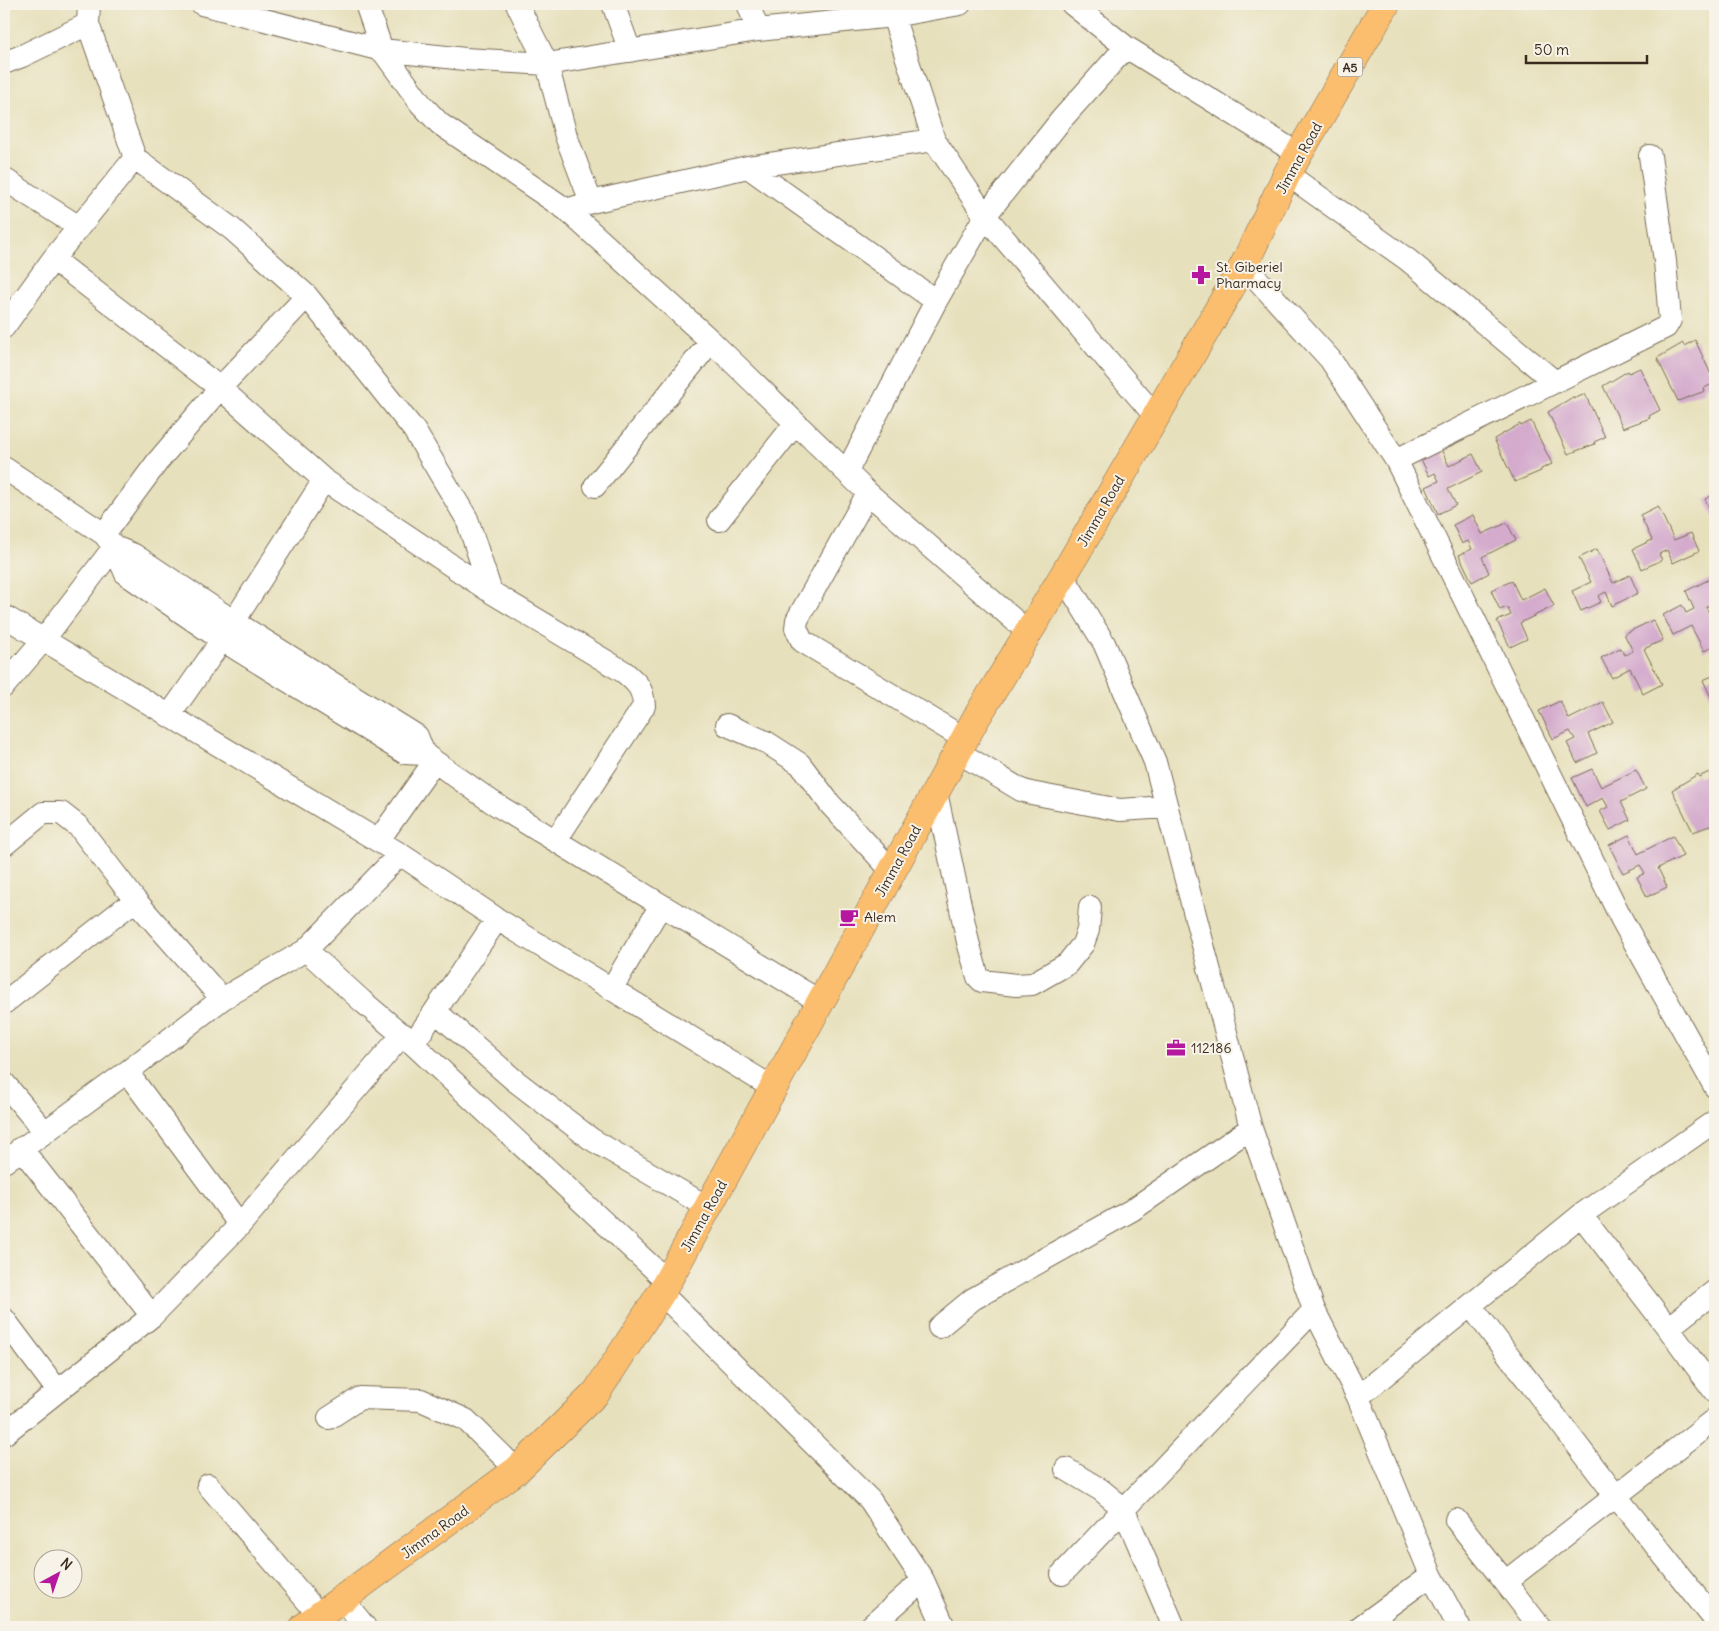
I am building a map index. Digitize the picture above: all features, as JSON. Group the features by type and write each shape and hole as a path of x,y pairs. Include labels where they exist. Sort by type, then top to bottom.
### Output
{"highway":[{"name":"Jimma Road","path":"312,1622 517,1470 596,1394 664,1288 775,1089 819,1001 961,746 1063,576 1244,265 1294,165 1386,4"}],"street":[{"path":"202,4 382,50 466,60 548,64 758,30 893,16 960,4"},
{"path":"366,4 382,50 421,104 440,124 568,210 711,341 795,424 868,492 1028,632"},
{"path":"517,4 548,64 566,136 591,202"},
{"path":"613,4 630,51"},
{"path":"748,4 758,30"},
{"path":"1075,5 1126,48 1294,165 1555,382"},
{"path":"4,63 22,56 89,14 135,158 232,230 307,296 414,430 467,519 491,592"},
{"path":"893,16 934,140 985,216 1156,416"},
{"path":"847,471 936,301 985,216 1061,120 1126,48"},
{"path":"568,210 591,202 748,167 934,140"},
{"path":"1396,460 1666,327 1670,320 1665,261 1650,156"},
{"path":"4,327 53,259 135,158"},
{"path":"748,167 936,301"},
{"path":"4,179 79,227"},
{"path":"53,259 220,388 324,480 491,592 624,672 639,685 643,693 644,706 556,840"},
{"path":"1244,265 1330,359 1396,460 1622,920 1715,1087"},
{"path":"4,686 44,640 158,461 220,388 307,296"},
{"path":"595,486 711,341"},
{"path":"719,520 795,424"},
{"path":"4,468 134,555 228,631 405,752 429,758 492,802 819,1001"},
{"path":"169,716 228,631 324,480"},
{"path":"868,492 797,620 797,634 802,640 961,746 1021,790 1120,810 1167,807"},
{"path":"1063,576 1104,643 1155,762 1251,1128 1314,1310 1358,1396 1430,1574 1459,1627"},
{"path":"4,616 400,854 497,919 775,1089"},
{"path":"727,725 766,742 800,764 830,804 892,871"},
{"path":"378,841 429,758"},
{"path":"936,792 968,942 978,978 982,981 1016,986 1032,984 1067,964 1083,944 1088,930 1090,907"},
{"path":"4,845 43,813 61,813 79,827 135,900 222,999"},
{"path":"152,1316 12,1155 127,1072 222,999 306,950 400,854"},
{"path":"4,1003 135,900"},
{"path":"612,988 661,905"},
{"path":"4,1434 152,1316 240,1225 435,1011 497,919"},
{"path":"306,950 362,1002 408,1039 664,1288 870,1500 923,1580 944,1627"},
{"path":"435,1011 513,1078 592,1139 709,1208"},
{"path":"127,1072 240,1225"},
{"path":"4,1083 44,1131"},
{"path":"1358,1396 1581,1215 1715,1121"},
{"path":"940,1327 973,1299 1132,1210 1251,1128"},
{"path":"1581,1215 1715,1392"},
{"path":"1668,1328 1715,1291"},
{"path":"1471,1306 1616,1496 1715,1620"},
{"path":"1062,1574 1314,1310"},
{"path":"4,1319 58,1391"},
{"path":"328,1418 360,1398 421,1400 466,1420 517,1470"},
{"path":"1506,1582 1715,1419"},
{"path":"1066,1469 1101,1490 1123,1508 1174,1627"},
{"path":"208,1485 312,1622"},
{"path":"1456,1520 1540,1627"},
{"path":"1360,1627 1430,1574"},
{"path":"870,1627 923,1580"},
{"path":"343,1600 365,1627"}],"building":[{"path":"1695,340 1715,383 1704,388 1705,391 1678,401 1657,358 1683,343 1684,346"},
{"path":"1640,368 1660,410 1649,416 1650,418 1623,428 1603,386 1628,371 1629,373"},
{"path":"1585,394 1605,437 1594,442 1595,444 1568,454 1548,412 1573,397 1574,399"},
{"path":"1531,421 1552,464 1515,482 1494,439 1520,424 1521,426"},
{"path":"1440,447 1449,466 1473,454 1482,472 1448,489 1456,505 1438,514 1426,487 1439,481 1435,473 1429,476 1420,457"},
{"path":"1715,494 1715,520 1705,499"},
{"path":"1658,506 1674,540 1691,533 1699,551 1673,563 1667,550 1659,554 1662,560 1642,569 1633,549 1652,540 1640,515"},
{"path":"1473,515 1482,534 1507,523 1516,540 1482,557 1489,573 1472,582 1459,555 1472,549 1468,541 1462,544 1453,525"},
{"path":"1597,549 1613,583 1630,575 1638,593 1612,606 1606,592 1598,596 1601,602 1581,611 1572,591 1591,582 1579,558"},
{"path":"1714,577 1715,602 1706,607 1715,625 1715,646 1704,651 1691,626 1673,635 1663,615 1682,605 1686,613 1694,609 1686,591"},
{"path":"1512,581 1521,600 1545,588 1554,606 1520,623 1527,639 1510,647 1497,621 1511,615 1507,607 1500,610 1491,590"},
{"path":"1653,620 1663,640 1644,649 1662,684 1643,694 1630,668 1612,678 1601,658 1620,648 1625,655 1633,651 1624,634"},
{"path":"1715,675 1715,706 1703,680"},
{"path":"1560,701 1569,719 1603,702 1613,722 1588,734 1597,753 1577,763 1567,743 1575,739 1570,731 1553,739 1539,711"},
{"path":"1592,769 1601,787 1636,770 1646,789 1621,802 1630,820 1610,830 1600,811 1608,807 1603,798 1586,807 1572,778"},
{"path":"1709,772 1715,784 1715,824 1693,832 1672,790 1698,774 1699,777"},
{"path":"1629,835 1638,854 1673,836 1683,856 1658,868 1667,887 1647,897 1637,877 1645,873 1640,865 1623,873 1609,845"}],"place":[{"name":"St. Giberiel Pharmacy","path":"1201,275"},
{"name":"Alem","path":"849,917"},
{"name":"112186","path":"1176,1048"}]}
